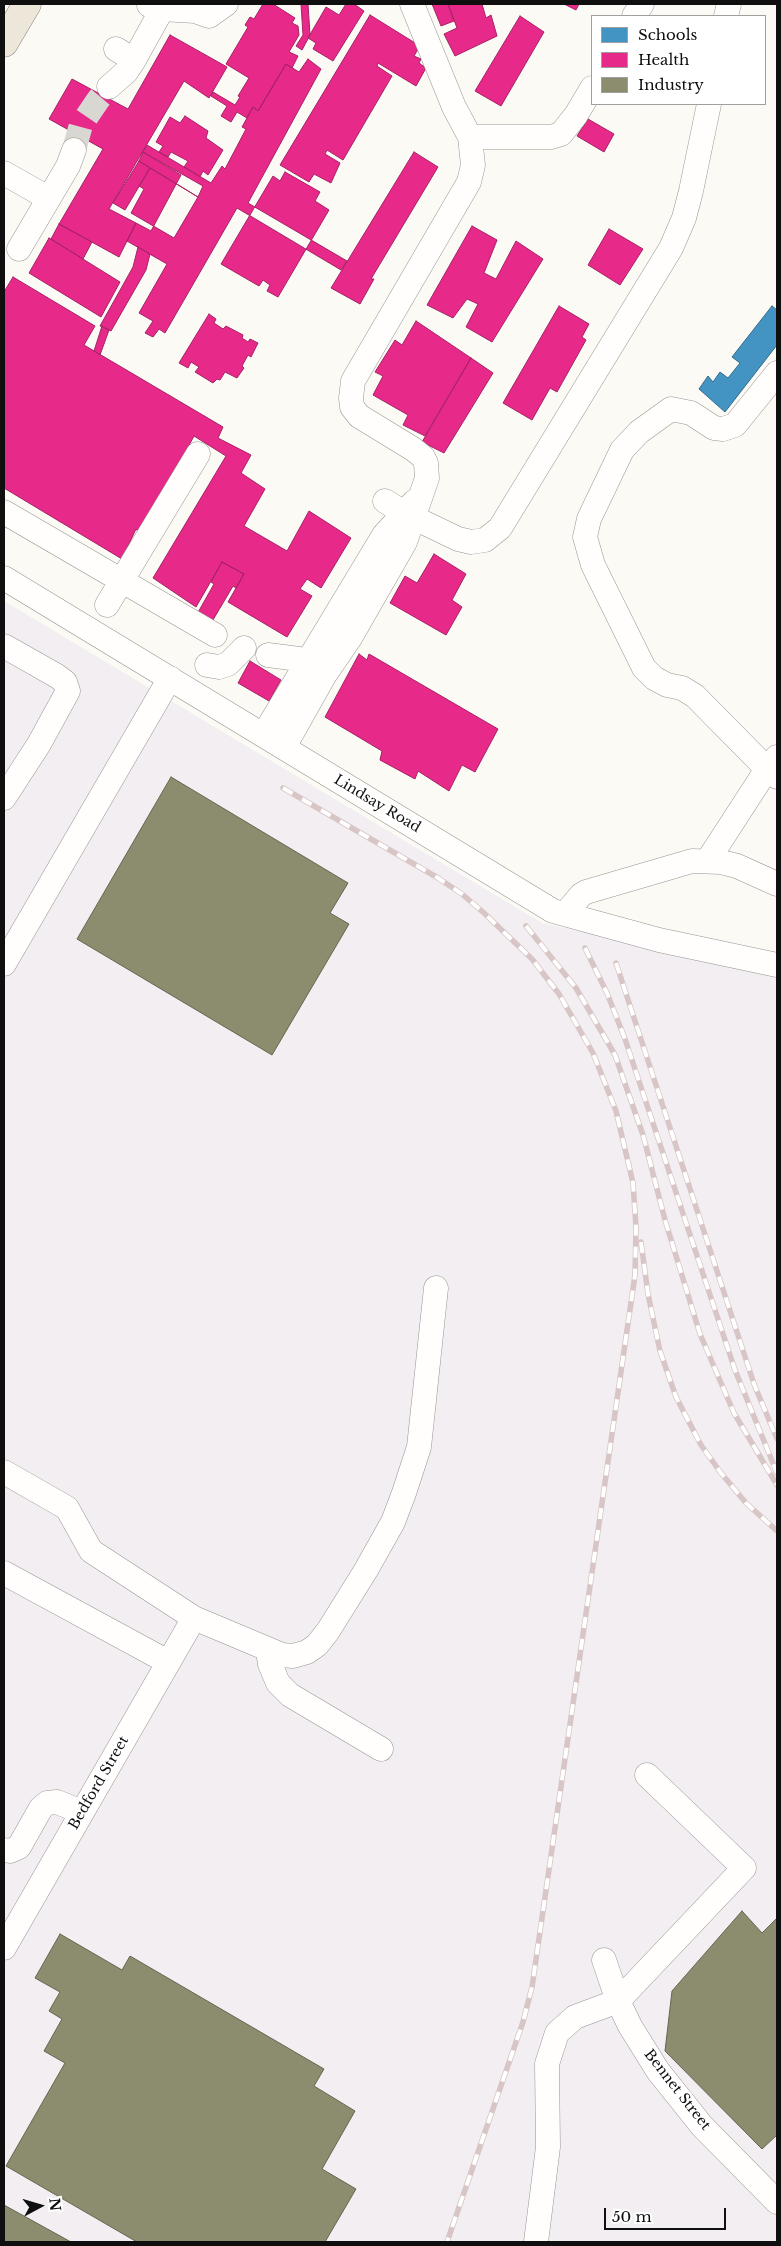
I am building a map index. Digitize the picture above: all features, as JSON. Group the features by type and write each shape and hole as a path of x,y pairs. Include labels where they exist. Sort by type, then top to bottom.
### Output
{"main road":[{"path":"4,43 27,4"}],"street":[{"path":"4,23 15,4"},
{"path":"109,87 126,72 125,55 158,5 192,7 209,16 226,4"},
{"path":"401,510 422,493 427,470 423,457 359,416 352,407 351,389 353,381 469,182 473,165 470,137 454,107 412,4"},
{"path":"635,15 642,4"},
{"path":"470,137 551,137 561,134 576,115 591,90"},
{"path":"401,510 458,539 470,542 485,540 500,528 671,248 684,218 689,200 709,105"},
{"path":"19,249 68,166 74,150"},
{"path":"4,173 48,198"},
{"path":"708,860 774,768 695,696 682,688 667,685 654,678 644,668 593,565 586,537 589,519 622,450 639,432 671,409 691,413 714,428 723,429 735,425 777,373"},
{"path":"108,605 198,454"},
{"path":"264,734 316,670 350,638 405,542 401,510"},
{"path":"4,512 214,635"},
{"name":"Lindsay Road","path":"4,578 553,910 659,940 777,965"},
{"path":"4,646 57,676 65,682 68,691 39,744 4,798"},
{"path":"207,665 219,667 228,664 244,648"},
{"path":"268,655 292,657 316,670"},
{"path":"284,747 316,670"},
{"path":"4,964 170,678"},
{"path":"565,914 581,895 595,889 692,861 708,860 737,866 777,884"},
{"path":"4,1473 67,1508 91,1551 194,1618 268,1651 293,1656 307,1652 317,1645 366,1570 393,1522 419,1446 436,1288"},
{"path":"4,1573 168,1662"},
{"name":"Bedford Street","path":"4,1948 194,1618"},
{"path":"268,1651 270,1664 278,1683 290,1695 381,1749"},
{"path":"536,2242 548,2147 547,2064 557,2033 575,2016 618,2001 744,1868 647,1775"},
{"path":"4,1850 10,1851 19,1847 41,1808 47,1803 58,1802 82,1812"},
{"name":"Bennet Street","path":"604,1960 618,2001 630,2026 658,2070 702,2126 777,2202"}],"shaded area":[{"path":"4,601 542,923 777,975 777,2242 4,2242"}],"building: Schools":[{"path":"772,306 777,310 777,345 725,412 699,389 708,376 713,382 720,372 728,378 740,363 732,357"}],"building: Health":[{"path":"263,4 273,4 295,18 292,23 298,26 299,35 289,52 298,56 292,68 286,64 258,111 253,107 247,118 237,112 231,122 221,116 227,106 211,96 213,92 235,105 240,97 238,96 249,78 226,64 248,27 245,25 250,17 254,19"},
{"path":"301,4 308,4 310,35 302,50 296,46 303,35"},
{"path":"346,4 354,4 364,11 333,61 313,49 316,43 308,38 326,7 339,15"},
{"path":"432,4 448,4 454,21 441,26"},
{"path":"448,4 482,4 486,18 491,15 497,36 455,56 444,34 457,28"},
{"path":"564,4 579,4 576,10"},
{"path":"370,15 420,46 414,56 421,59 419,63 426,68 416,86 378,63 377,66 392,76 343,160 327,150 325,154 340,163 331,183 314,174 309,182 280,165"},
{"path":"520,16 544,32 501,106 475,91"},
{"path":"170,35 227,67 209,98 184,81 109,209 136,223 119,257 59,224 103,149 49,119 72,79 128,109"},
{"path":"308,59 321,69 248,203 347,261 341,270 237,208 165,333 159,329 153,337 145,333 153,321 139,313 167,264 127,241 136,223 151,231 181,175 143,152 147,145 211,183 222,166 225,169 246,129 242,127 253,107 258,111 286,64 299,72"},
{"path":"185,116 208,131 206,138 223,150 208,175 203,171 200,177 184,167 188,161 171,152 168,157 159,152 163,146 156,142 170,117 180,123"},
{"path":"588,119 614,134 604,152 577,136"},
{"path":"143,152 203,186 198,197 139,161"},
{"path":"414,152 438,167 371,279 374,279 360,304 331,288"},
{"path":"139,161 150,168 125,210 113,203"},
{"path":"150,168 198,197 174,238 131,213 144,189 139,186"},
{"path":"285,172 320,192 315,201 329,210 278,297 267,291 270,285 263,280 259,286 221,264 273,176 280,181"},
{"path":"59,224 92,242 83,259 51,239"},
{"path":"472,226 497,240 484,273 496,279 516,241 543,259 492,342 466,327 478,304 467,299 453,318 427,305"},
{"path":"609,229 643,249 620,285 588,265"},
{"path":"49,238 120,282 101,317 29,273"},
{"path":"138,247 150,254 146,270 111,331 100,326 133,267"},
{"path":"13,277 95,326 84,345 223,427 218,438 251,455 241,473 265,489 244,526 287,551 309,511 351,538 321,588 307,579 300,589 312,596 287,637 228,602 244,574 222,562 196,607 153,578 226,456 194,436 141,535 136,529 122,559 4,488 4,292"},
{"path":"559,306 589,324 582,337 586,340 557,392 550,388 532,420 503,403"},
{"path":"209,314 216,319 214,323 223,329 226,326 243,335 242,338 248,342 250,339 258,343 251,357 248,355 242,366 244,368 237,378 225,372 220,380 217,379 213,383 195,372 199,367 191,362 188,368 179,363"},
{"path":"416,321 471,358 425,436 403,425 408,415 373,395 383,376 375,372 395,340 402,345"},
{"path":"102,326 109,330 100,355 94,351"},
{"path":"471,358 493,373 444,453 422,442"},
{"path":"434,554 466,574 452,600 462,607 446,635 390,603 405,576 417,583"},
{"path":"222,562 244,574 236,588 233,586 210,625 196,616 214,584 211,582"},
{"path":"359,654 367,660 369,654 498,729 475,772 462,765 449,791 418,771 415,779 380,760 382,751 325,717"},
{"path":"250,661 281,680 269,701 238,683"}],"building: Industry":[{"path":"171,777 348,883 330,913 349,924 272,1055 77,939"},
{"path":"742,1911 762,1933 777,1918 777,2135 762,2149 665,2051 672,1991"},
{"path":"60,1934 122,1970 130,1956 324,2069 314,2086 355,2111 322,2169 356,2189 325,2242 137,2242 6,2166 65,2063 44,2051 62,2019 49,2011 60,1992 35,1978"},
{"path":"4,2205 71,2242 4,2242"}],"tunnel":[{"path":"74,150 81,125 109,87"}],"railway":[{"path":"283,788 438,878 462,894 532,959 559,994 593,1053 616,1111 633,1183 636,1227 635,1275 532,1987 523,2022 447,2242"},
{"path":"526,926 576,988 615,1055 643,1135 665,1220 700,1334 734,1413 777,1485"},
{"path":"585,948 607,993 625,1039 735,1370 777,1473"},
{"path":"616,963 754,1384 777,1439"},
{"path":"641,1242 648,1294 660,1351 676,1397 701,1445 721,1473 746,1503 777,1531"}]}
